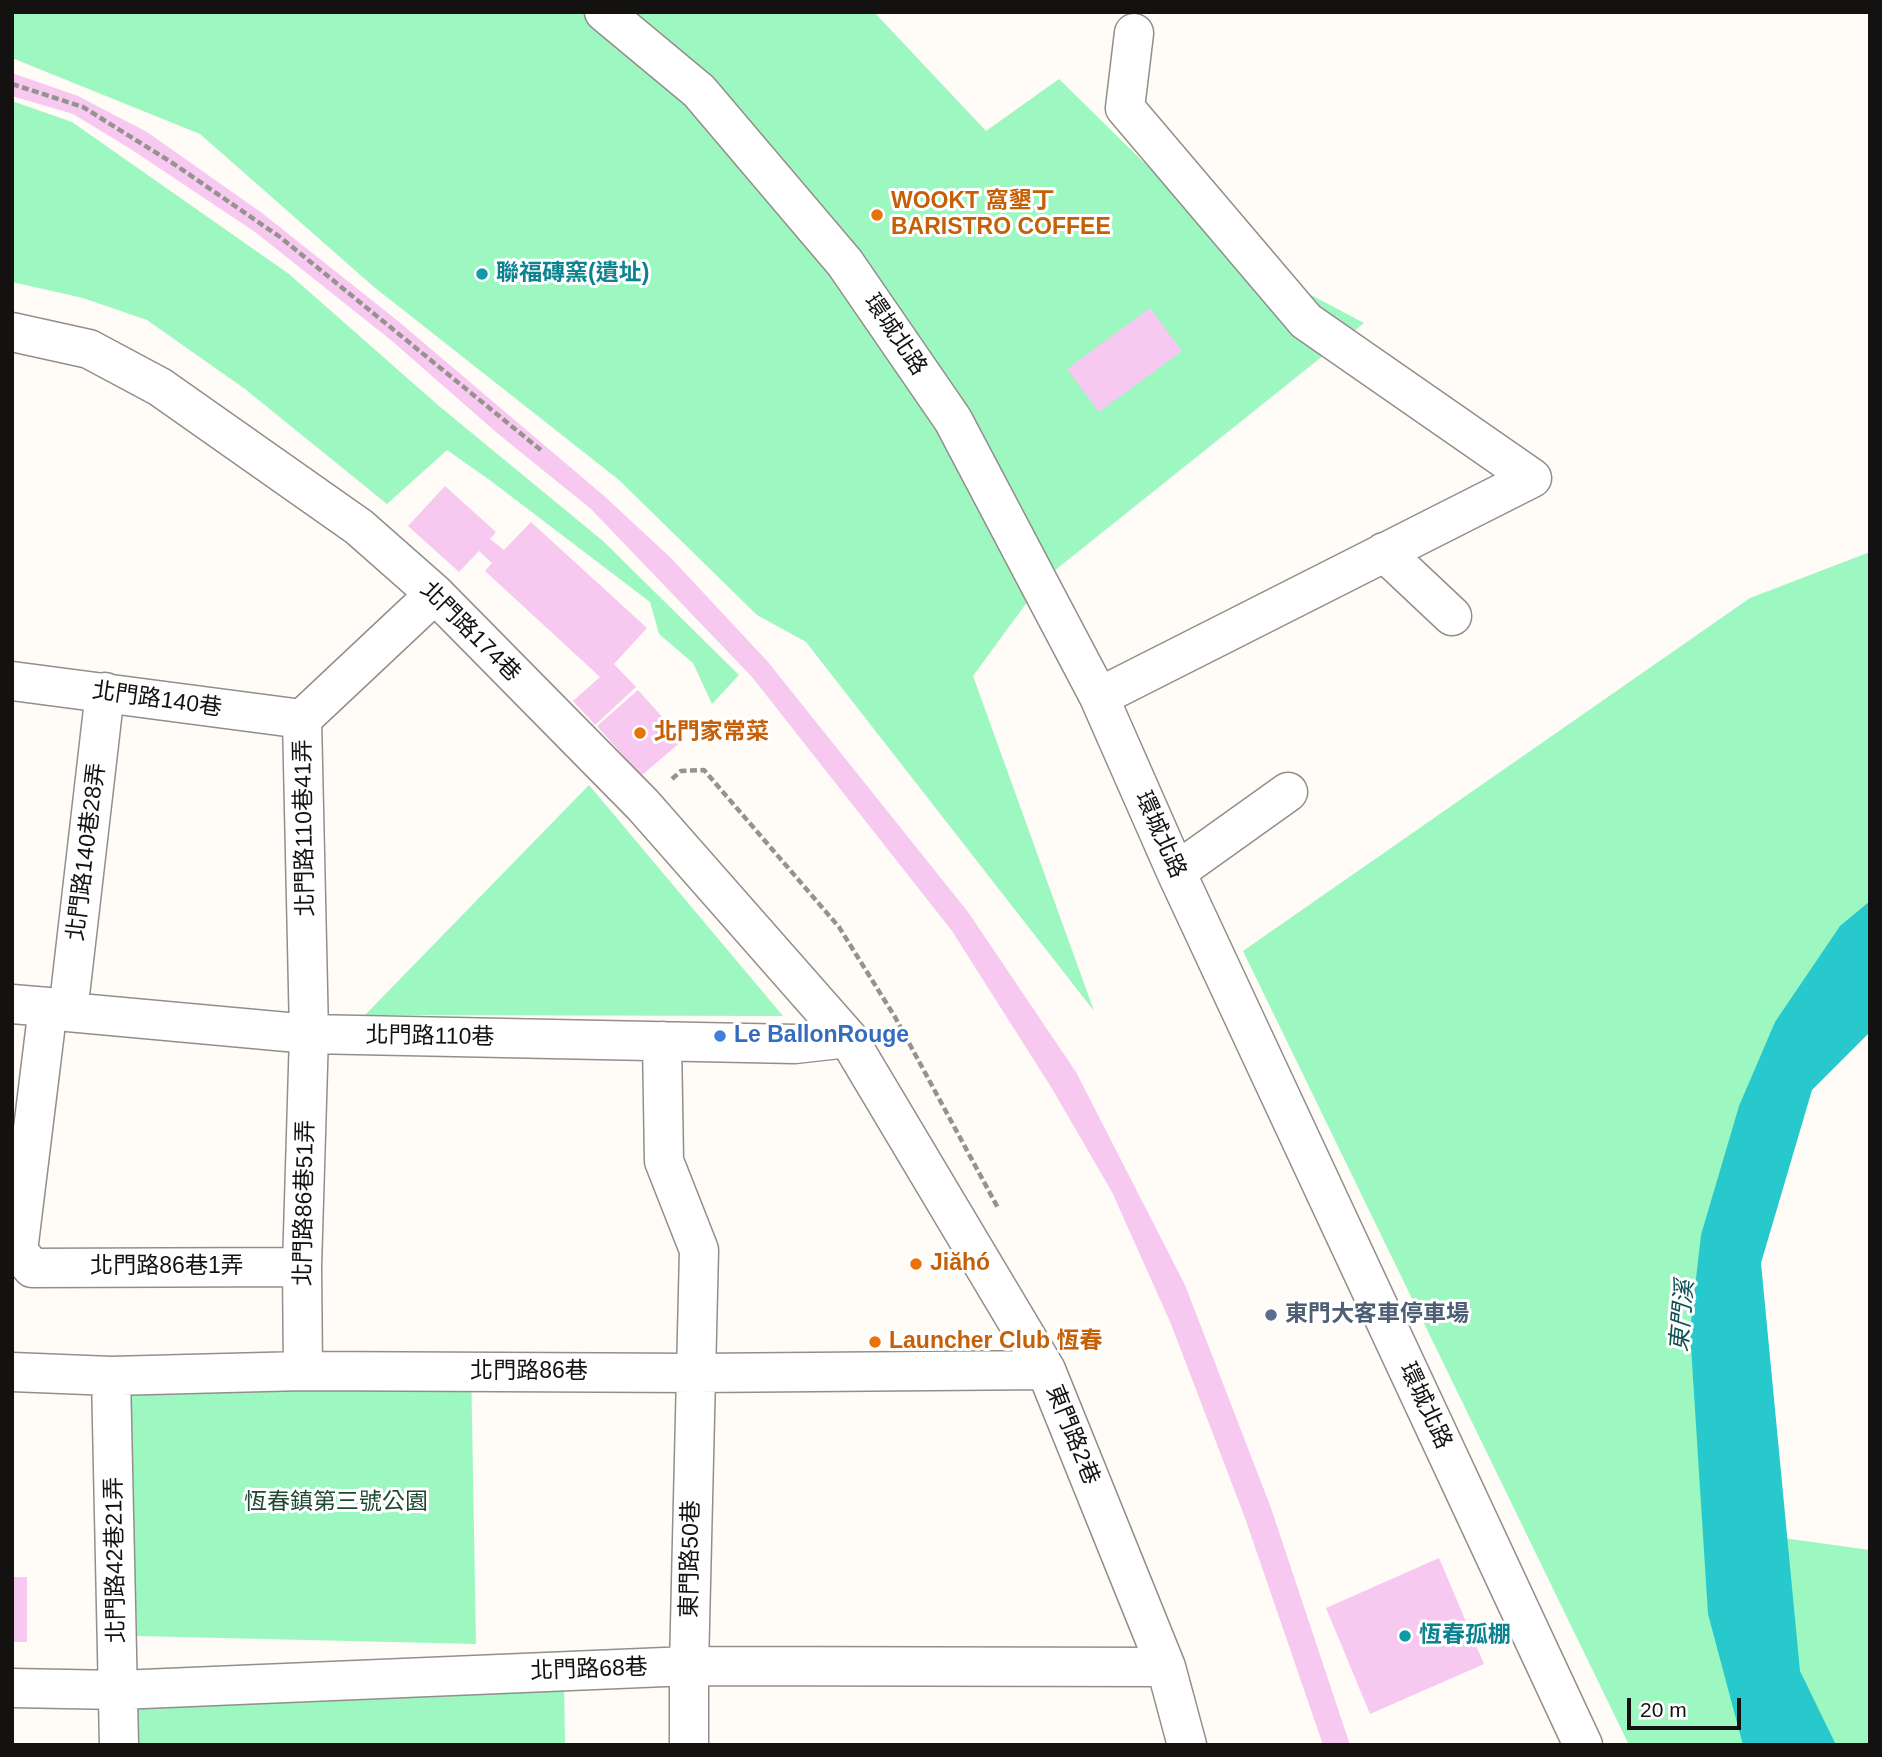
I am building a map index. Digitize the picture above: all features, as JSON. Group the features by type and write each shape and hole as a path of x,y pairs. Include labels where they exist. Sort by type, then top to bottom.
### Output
{"street":[{"name":"環城北路","path":"604,12 699,91 845,263 953,420 1099,697 1176,872 1583,1745"},
{"path":"1099,697 1532,478 1306,321 1125,108 1134,33"},
{"name":"北門路174巷","path":"12,331 89,349 160,387 359,527 435,594 643,805 848,1038"},
{"path":"1384,552 1452,616"},
{"name":"北門路110巷41弄","path":"309,1034 302,719 435,594"},
{"name":"北門路140巷","path":"12,681 302,719"},
{"name":"北門路140巷28弄","path":"32,1268 18,1251 43,1008 105,692"},
{"path":"1176,872 1288,792"},
{"name":"北門路110巷","path":"43,1008 309,1034 795,1044 848,1038"},
{"name":"北門路86巷51弄","path":"303,1371 302,1267 309,1034"},
{"name":"東門路2巷","path":"848,1038 1046,1370 1166,1667 1187,1745"},
{"name":"東門路50巷","path":"662,1041 664,1161 699,1251 689,1745"},
{"name":"北門路86巷1弄","path":"32,1268 302,1267"},
{"name":"北門路86巷","path":"12,1371 111,1376 303,1371 696,1373 1046,1370"},
{"name":"北門路42巷21弄","path":"111,1376 119,1745"},
{"name":"北門路68巷","path":"12,1688 119,1690 689,1666 1166,1667"}],"path":[{"path":"12,84 83,107 171,162 280,237 542,451"}],"green space":[{"path":"12,12 874,12 986,131 1059,79 1241,258 1364,323 1044,579 973,676 1094,1011 806,642 757,615 619,480 374,287 200,134 12,58"},
{"path":"12,101 72,122 289,274 439,406 603,541 739,675 712,704 693,663 659,634 650,602 447,450 387,504 245,389 147,320 83,298 12,282"},
{"path":"1870,552 1870,925 1734,1160 1776,1537 1870,1550 1870,1745 1629,1745 1243,951 1750,598"},
{"path":"589,785 783,1016 365,1015"},
{"name":"恆春鎮第三號公園","path":"471,1363 476,1644 137,1636 127,1370"},
{"path":"136,1672 564,1680 565,1745 137,1745"}],"water":[{"path":"1870,901 1870,1032 1812,1090 1761,1263 1800,1671 1836,1745 1743,1745 1708,1614 1690,1331 1701,1235 1739,1106 1775,1022 1840,926"}],"building":[{"path":"12,73 78,96 147,132 262,213 398,321 603,495 671,558 768,662 968,912 1076,1072 1185,1285 1271,1508 1350,1745 1323,1745 1245,1518 1171,1324 1112,1192 1051,1087 952,931 752,677 591,509 497,433 392,341 255,232 129,148 73,114 12,96"},
{"path":"1150,308 1182,351 1099,412 1067,369"},
{"path":"445,486 496,532 490,539 504,550 531,522 647,628 614,664 636,687 595,725 573,701 600,677 485,571 492,563 479,551 459,572 408,526"},
{"name":"北門家常菜","path":"638,690 683,740 641,776 597,726"},
{"name":"恆春孤棚","path":"1439,1558 1484,1664 1370,1714 1326,1608"},
{"path":"12,1577 27,1577 27,1642 12,1642"}],"place":[{"name":"WOOKT 窩墾丁 BARISTRO COFFEE","path":"877,215"},
{"name":"聯福磚窯(遺址)","path":"482,274"},
{"name":"北門家常菜","path":"640,733"},
{"name":"Le BallonRouge","path":"720,1036"},
{"name":"Jiăhó","path":"916,1264"},
{"name":"東門大客車停車場","path":"1271,1315"},
{"name":"Launcher Club 恆春","path":"875,1342"},
{"name":"恆春孤棚","path":"1405,1636"}],"water label":[{"name":"東門溪","path":"1683,1316"}]}
